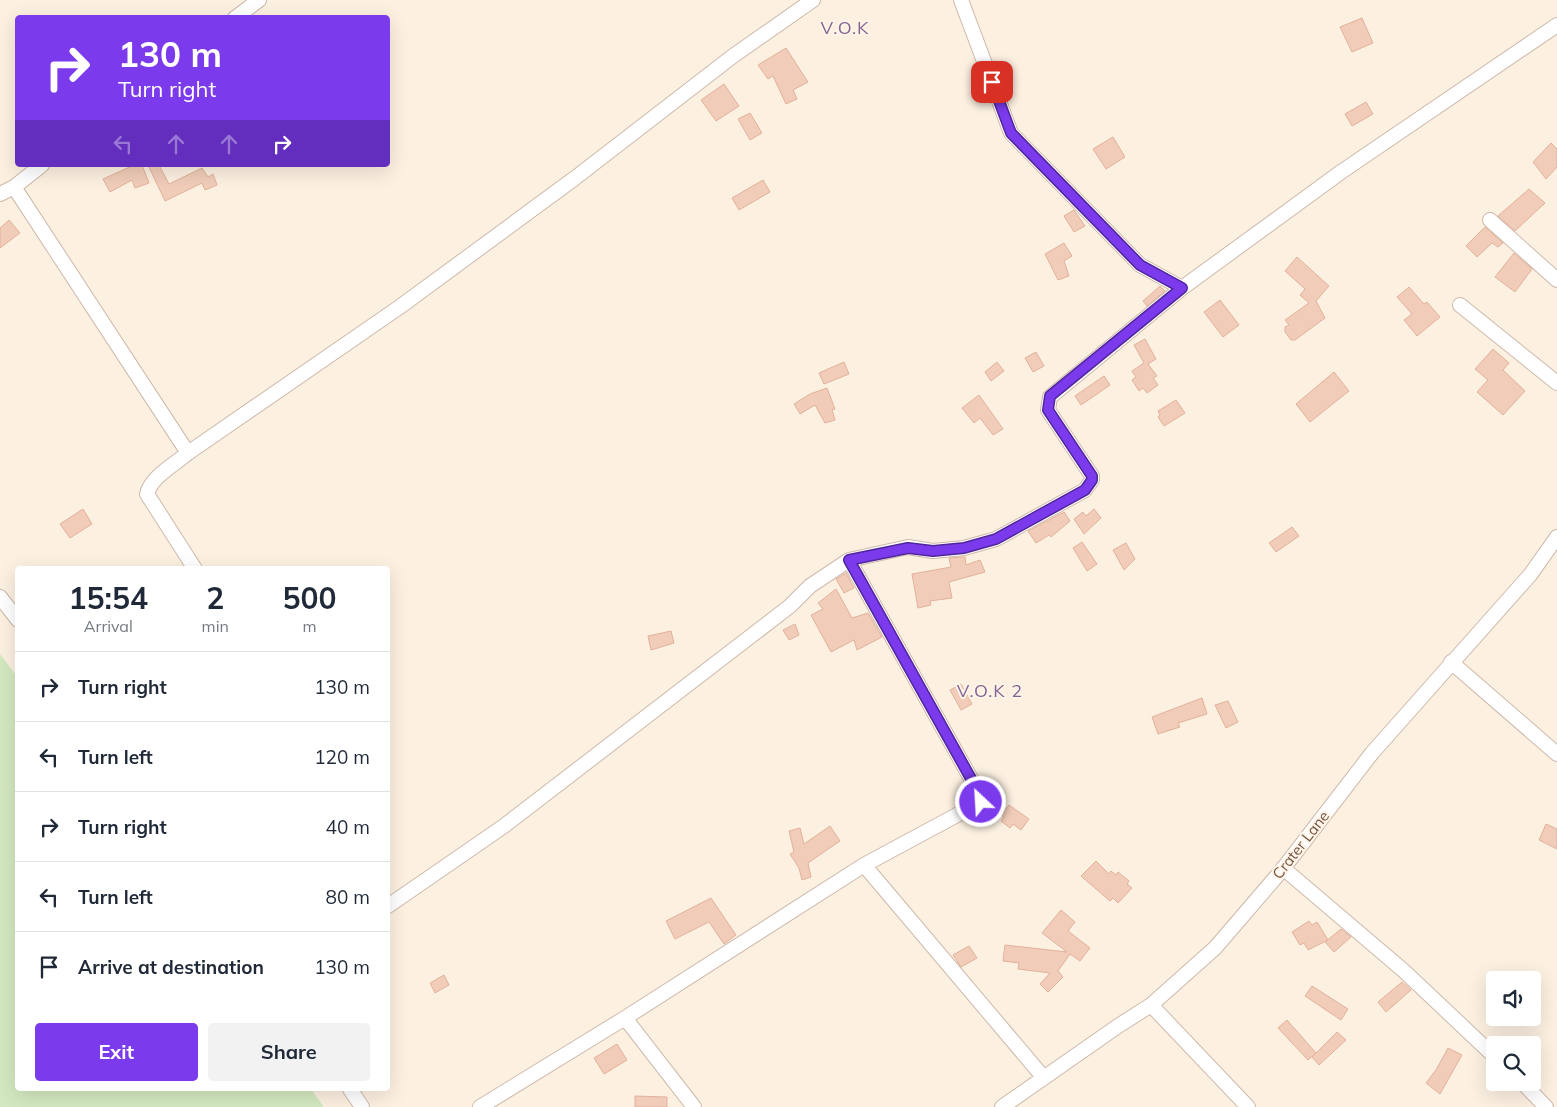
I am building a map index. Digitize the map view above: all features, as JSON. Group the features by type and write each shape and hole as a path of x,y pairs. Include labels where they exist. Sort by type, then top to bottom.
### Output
{"street":[{"path":"239,15 260,0"},
{"path":"193,566 147,494 149,486 188,453 401,306 575,178 733,56 813,0"},
{"path":"961,0 1011,133 1140,265 1182,288"},
{"path":"390,905 504,826 790,606 810,586 849,560 908,548 933,551 964,548 996,539 1085,490 1092,480 1092,476 1048,410 1050,396 1182,288 1341,172 1557,25"},
{"path":"0,194 14,187 39,167"},
{"path":"14,187 188,453"},
{"path":"1490,220 1557,280"},
{"path":"1460,305 1557,383"},
{"name":"Crater Lane","path":"1002,1107 1151,1005 1215,948 1283,868 1372,753 1451,662 1530,576 1557,537"},
{"path":"480,1107 625,1018 864,865 981,802 979,793 849,560"},
{"path":"0,597 15,616"},
{"path":"1451,662 1557,754"},
{"path":"864,865 1044,1078"},
{"path":"1283,868 1404,971 1486,1048"},
{"path":"1151,1005 1248,1107"},
{"path":"625,1018 694,1107"},
{"path":"351,1091 362,1107"},
{"path":"1531,1091 1546,1107"}],"green space":[{"path":"0,654 15,674 15,1091 312,1091 324,1107 0,1107"}],"building":[{"path":"1362,18 1373,43 1352,52 1340,27"},
{"path":"786,48 808,82 793,90 797,99 786,104 773,76 768,79 758,65"},
{"path":"724,84 739,106 716,121 701,100"},
{"path":"1366,102 1373,114 1352,126 1345,114"},
{"path":"750,113 762,133 750,140 738,119"},
{"path":"1113,137 1125,157 1106,169 1093,149"},
{"path":"1551,143 1557,149 1557,167 1546,179 1533,162"},
{"path":"130,167 143,167 149,183 135,188 132,180 110,192 103,179"},
{"path":"149,167 160,167 169,184 202,168 208,177 213,174 217,185 205,190 202,183 165,201"},
{"path":"763,180 770,192 739,210 732,198"},
{"path":"1529,189 1545,203 1515,231 1498,216"},
{"path":"1074,210 1085,226 1074,232 1064,216"},
{"path":"9,220 20,233 0,248 0,228"},
{"path":"1485,227 1503,243 1498,247 1492,243 1477,257 1466,246"},
{"path":"1064,243 1072,256 1064,261 1069,276 1058,280 1045,254"},
{"path":"1514,253 1532,269 1515,292 1495,277"},
{"path":"1297,257 1329,286 1316,301 1325,318 1295,340 1291,340 1285,332 1285,327 1289,325 1285,320 1309,303 1300,295 1305,289 1285,271"},
{"path":"1160,286 1165,291 1147,306 1143,301"},
{"path":"1409,287 1424,304 1427,302 1440,317 1417,336 1404,320 1412,314 1397,297"},
{"path":"1220,300 1239,325 1223,337 1204,312"},
{"path":"1145,339 1156,359 1148,364 1157,376 1153,378 1158,385 1147,393 1143,388 1139,391 1132,380 1136,377 1132,371 1144,363 1134,345"},
{"path":"1493,349 1509,363 1503,370 1525,391 1503,415 1477,392 1488,380 1475,369"},
{"path":"1036,352 1044,366 1033,372 1025,358"},
{"path":"844,362 849,374 824,384 819,373"},
{"path":"997,362 1004,371 991,381 985,372"},
{"path":"1334,372 1349,391 1310,422 1296,404"},
{"path":"1104,376 1110,385 1081,405 1075,396"},
{"path":"827,388 835,409 832,410 835,420 825,423 815,405 800,414 794,404 810,394"},
{"path":"979,395 1003,429 993,435 980,418 974,423 962,408"},
{"path":"1176,400 1185,413 1164,426 1158,417 1160,415 1158,411"},
{"path":"83,509 92,524 70,538 60,524"},
{"path":"1094,509 1101,518 1084,534 1074,519 1083,512 1086,516"},
{"path":"1064,512 1070,521 1051,537 1049,535 1036,543 1028,531"},
{"path":"1292,527 1299,536 1276,552 1269,543"},
{"path":"1082,542 1097,564 1087,571 1073,548"},
{"path":"1126,543 1135,559 1124,570 1113,550"},
{"path":"965,557 966,565 980,560 985,572 949,582 952,598 930,601 931,605 918,608 912,574 951,567 949,558"},
{"path":"846,573 854,588 844,593 836,579"},
{"path":"836,589 852,618 868,613 882,637 857,650 854,640 831,652 811,615 823,609 818,603"},
{"path":"795,624 799,635 789,640 783,630"},
{"path":"671,631 674,643 651,650 648,636"},
{"path":"961,684 972,704 961,710 950,690"},
{"path":"1202,698 1207,714 1178,723 1180,727 1158,734 1152,717"},
{"path":"1228,701 1238,722 1226,728 1215,705"},
{"path":"1009,805 1029,819 1021,830 1013,824 1010,828 1001,821 1004,817 1001,815"},
{"path":"1546,824 1557,829 1557,849 1539,840"},
{"path":"830,826 840,841 808,863 811,877 802,880 799,868 790,854 794,852 789,831 800,828 804,844"},
{"path":"1096,861 1109,874 1111,871 1116,875 1118,872 1129,881 1127,884 1132,888 1118,903 1113,898 1110,901 1081,876"},
{"path":"711,898 736,935 724,944 709,922 675,939 666,921"},
{"path":"1061,910 1075,922 1068,931 1090,948 1080,961 1070,954 1058,971 1063,977 1048,992 1040,984 1050,973 1018,969 1019,963 1003,961 1005,945 1067,952 1042,933"},
{"path":"1309,921 1312,925 1317,922 1328,940 1308,950 1304,943 1300,945 1292,932"},
{"path":"1341,929 1351,937 1334,952 1325,942"},
{"path":"969,946 977,958 961,967 953,955"},
{"path":"444,975 449,985 435,993 430,983"},
{"path":"1402,982 1411,990 1386,1012 1378,1002"},
{"path":"1312,986 1348,1009 1341,1020 1305,996"},
{"path":"1287,1020 1316,1053 1308,1060 1278,1028"},
{"path":"1337,1032 1346,1040 1319,1065 1312,1057"},
{"path":"617,1044 627,1060 604,1074 594,1058"},
{"path":"1448,1048 1462,1055 1440,1094 1426,1083 1436,1070"},
{"path":"635,1096 667,1097 667,1107 635,1107"}],"district":[{"name":"V.O.K","path":"845,28"},
{"name":"V.O.K 2","path":"990,691"}],"route":[{"path":"981,802 979,793 849,560 908,548 933,551 964,548 996,539 1070,500 1085,490 1090,485 1092,476 1048,410 1050,396 1182,288 1140,265 1011,133 992,82"}]}
